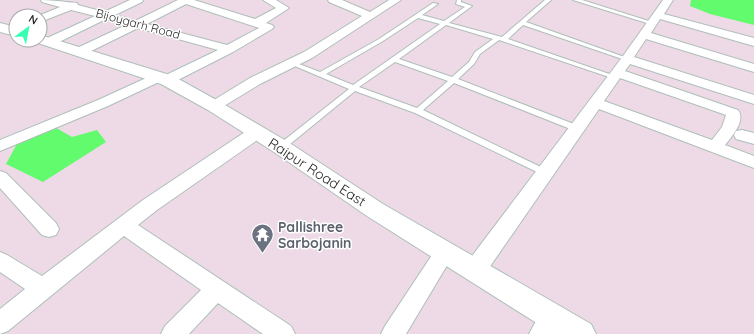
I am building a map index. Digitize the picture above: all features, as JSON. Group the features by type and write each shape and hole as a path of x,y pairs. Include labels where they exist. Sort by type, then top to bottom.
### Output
{"street":[{"name":"Bijoygarh Road","path":"46,0 229,49"},
{"path":"48,15 86,0"},
{"path":"48,39 138,0"},
{"path":"0,146 164,79 229,49 268,27 185,0 79,52"},
{"path":"257,23 284,8 268,0"},
{"path":"333,0 371,16"},
{"path":"214,106 255,81 292,63 396,0"},
{"path":"657,13 754,42"},
{"path":"474,271 544,172 616,75 657,13"},
{"path":"657,13 754,68"},
{"name":"Raipur Road East","path":"48,41 164,79 214,106 281,147 374,210 474,271 546,325 582,334"},
{"path":"627,59 754,100"},
{"path":"616,75 733,113 734,115 730,127 715,147"},
{"path":"595,102 754,162"},
{"path":"0,323 150,205 257,132"},
{"path":"0,177 49,229"},
{"path":"124,226 283,334"},
{"path":"393,334 445,252"},
{"path":"0,261 43,288"},
{"path":"173,334 217,289"}],"lane":[{"path":"458,0 474,5"},
{"path":"281,147 354,88 469,6 458,3 458,0"},
{"path":"418,111 472,63 477,53 522,23 548,0"},
{"path":"576,0 657,13"},
{"path":"322,74 418,16 435,4"},
{"path":"418,16 500,39 616,75"},
{"path":"522,23 627,59"},
{"path":"394,59 453,80 576,128"},
{"path":"292,63 354,88 418,111 544,172"}],"shaded area":[{"path":"691,0 754,0 754,25 710,14 690,6"},
{"path":"53,126 72,137 97,130 106,142 43,182 6,164 18,142"}],"place":[{"name":"Pallishree Sarbojanin","path":"262,254"}]}
